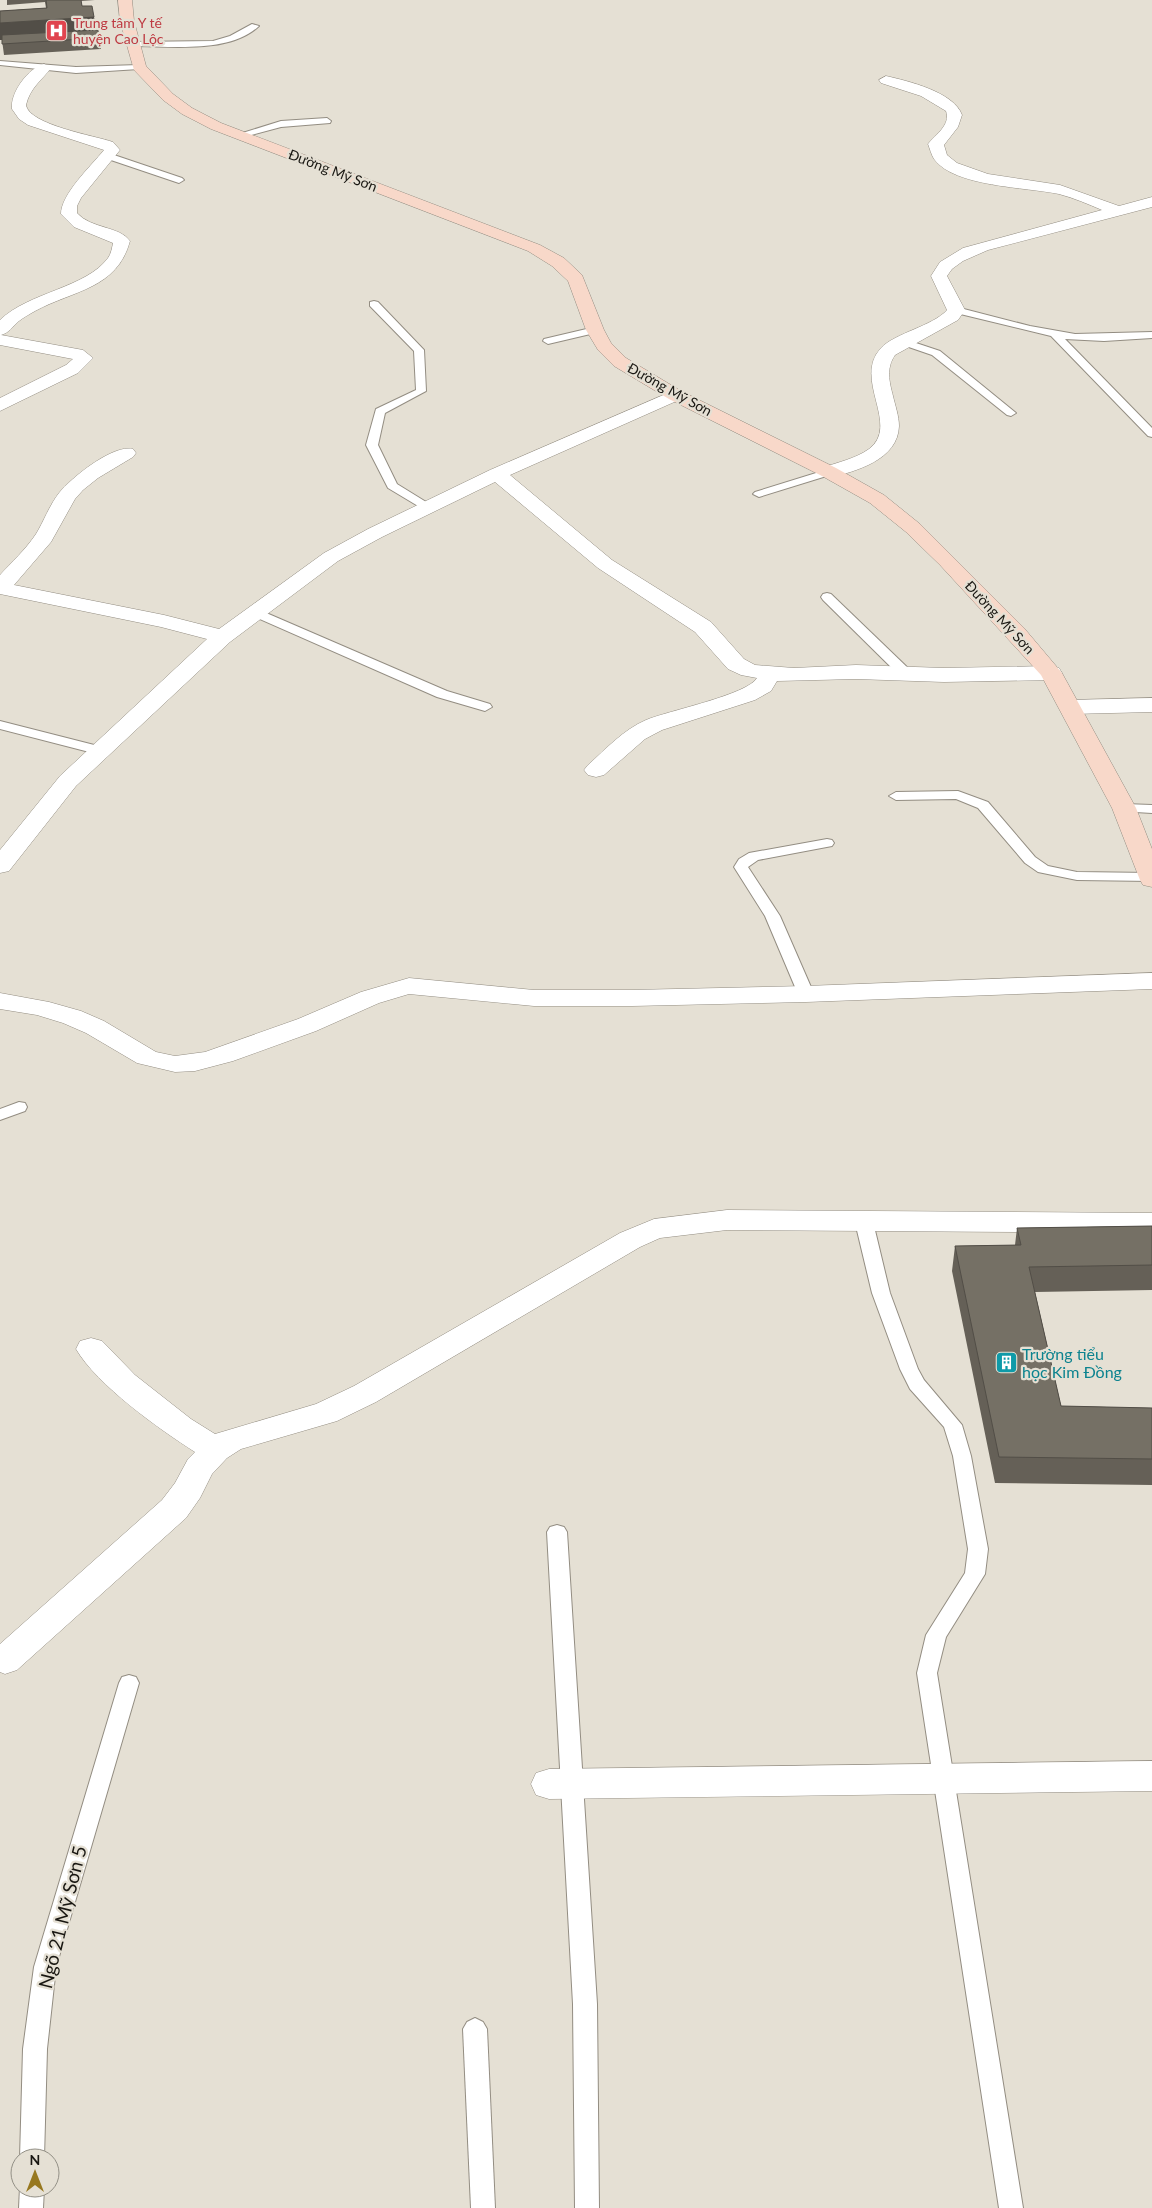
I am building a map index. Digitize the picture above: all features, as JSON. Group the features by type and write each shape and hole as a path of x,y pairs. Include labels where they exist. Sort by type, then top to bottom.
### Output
{"street":[{"name":"Đường Mỹ Sơn","path":"124,0 139,67 168,97 187,111 240,135 534,248 558,262 576,279 595,330 604,346 620,362 675,395 829,472 877,499 914,528 1016,633 1051,673 1124,808 1152,879"},
{"path":"0,330 9,320 24,309 102,275 118,257 122,241 115,236 78,223 69,214 69,206 74,197 112,150 108,145 78,138 41,125 25,116 19,109 19,103 29,80 44,68"},
{"path":"886,80 942,100 954,108 956,114 952,127 936,144 936,152 941,160 950,167 978,177 1061,190 1118,211"},
{"path":"829,472 867,457 880,449 886,442 890,420 884,400 878,365 881,358 888,351 944,321 952,316 956,310 939,276 942,268 964,253 982,247 1152,202"},
{"path":"0,340 77,354 84,358 72,369 0,405"},
{"path":"0,866 68,781 222,637 331,557 497,474 675,395"},
{"path":"126,454 91,474 76,486 66,497 44,538 0,588 164,622 222,637"},
{"path":"497,474 605,564 703,627 736,664 749,670 770,674 794,675 856,672 944,675 1051,673"},
{"path":"596,770 637,734 654,725 747,695 763,686 770,674"},
{"path":"1071,707 1152,705"},
{"path":"0,1001 37,1006 64,1014 94,1026 150,1060 167,1063 187,1063 208,1060 306,1025 390,989 409,986 534,998 806,994 1152,981"},
{"path":"2,1660 174,1509 189,1489 199,1467 216,1450 230,1440 326,1413 365,1394 630,1240 654,1229 727,1220 1152,1223"},
{"path":"90,1348 124,1383 180,1426 216,1450"},
{"path":"561,1784 1152,1776"}],"lane":[{"path":"133,44 213,43 233,38 255,26"},
{"path":"0,63 76,70 139,67"},
{"path":"240,135 288,123 327,121"},
{"path":"108,156 179,180"},
{"path":"374,304 419,350 421,391 380,411 372,445 392,486 428,507"},
{"path":"956,310 1054,334 1095,338 1152,334"},
{"path":"548,341 595,330"},
{"path":"1054,334 1152,434"},
{"path":"904,342 936,353 1011,413"},
{"path":"759,494 829,472"},
{"path":"826,597 905,673"},
{"path":"257,613 442,694 485,707"},
{"path":"0,725 101,751"},
{"path":"896,796 958,795 983,805 1030,860 1043,870 1077,876 1152,879"},
{"path":"1124,808 1152,809"},
{"path":"806,994 768,905 756,886 744,874 741,867 744,862 754,856 827,843"},
{"path":"0,1115 19,1107"},
{"path":"864,1222 881,1293 909,1369 916,1384 953,1425 962,1456 978,1550 975,1574 936,1635 927,1673 1011,2208"},
{"path":"557,1532 561,1784 585,2004 586,2208"},
{"name":"Ngõ 21 Mỹ Sơn 5","path":"32,2148 35,2049 45,1967 129,1683"},
{"path":"475,2029 483,2208"}],"building":[{"path":"46,0 81,0 82,6 92,6 94,17 0,23 0,11 47,8"},
{"path":"98,30 99,38 2,44 2,35"},
{"name":"Trường tiểu học Kim Đồng","path":"1152,1226 1152,1265 1029,1267 1061,1406 1152,1408 1152,1459 999,1457 955,1246 1021,1245 1017,1228"}],"place":[{"name":"Trung tâm Y tế huyện Cao Lộc","path":"57,30"},
{"name":"Trường tiểu học Kim Đồng","path":"1006,1362"}]}
